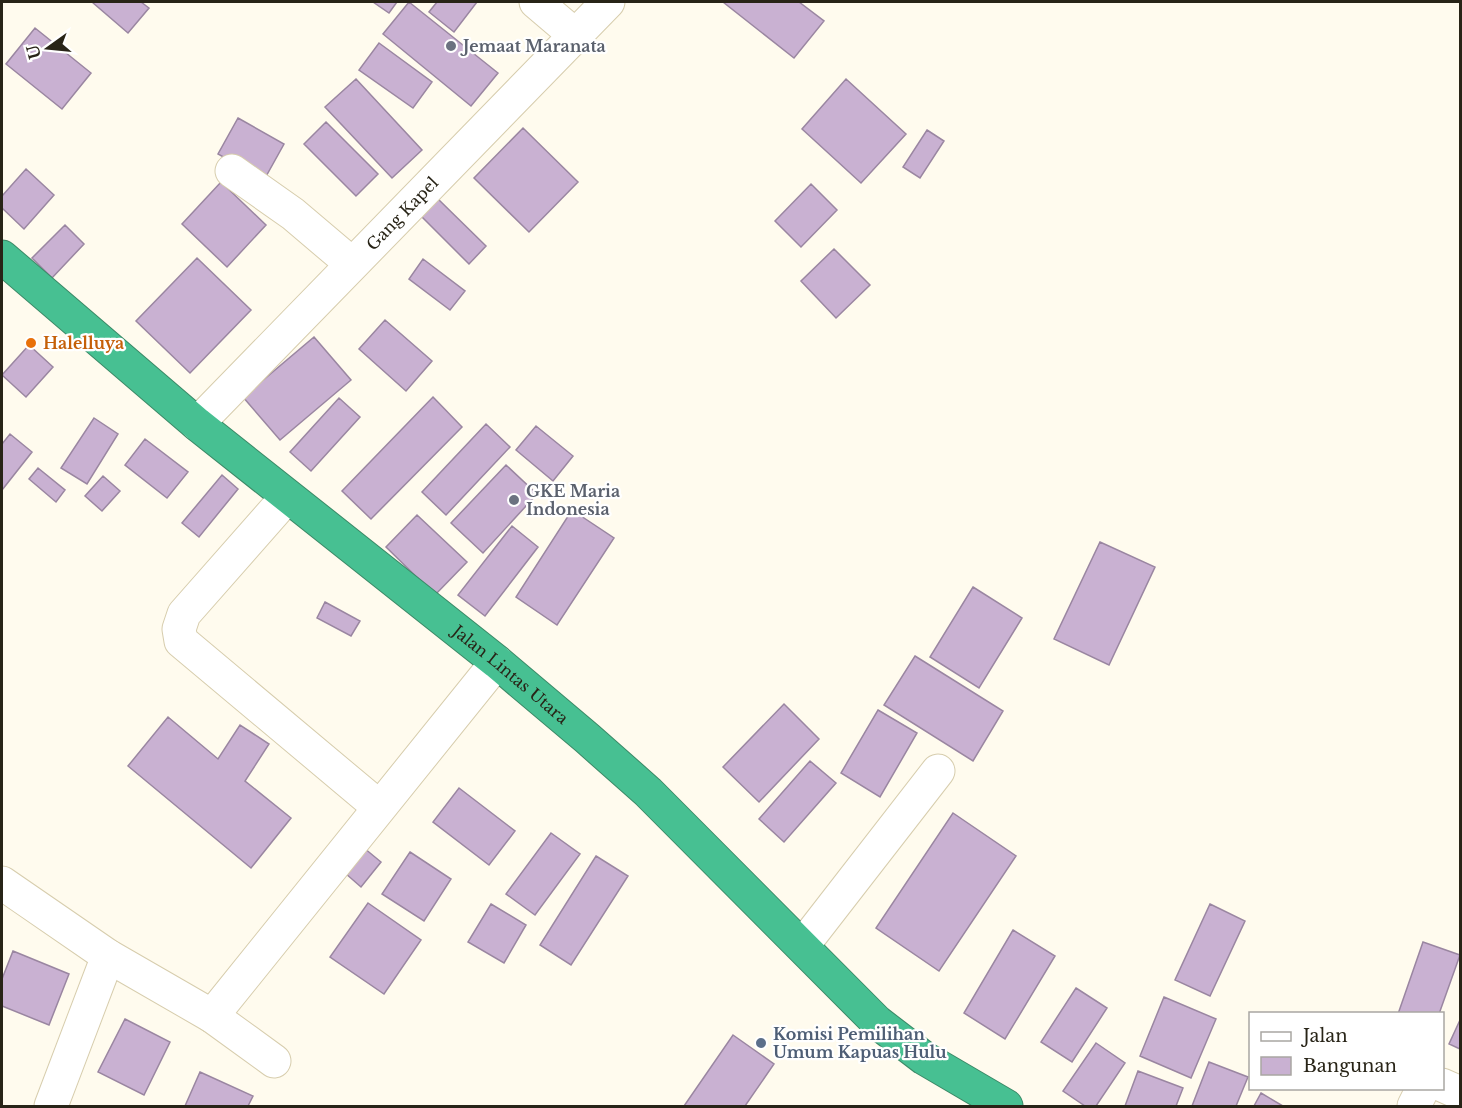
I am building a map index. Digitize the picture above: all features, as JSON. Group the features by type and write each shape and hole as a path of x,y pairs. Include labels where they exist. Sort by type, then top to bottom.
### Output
{"highway":[{"name":"Jalan Lintas Utara","path":"2,257 196,424 497,662 648,792 803,945 877,1022 924,1058 1006,1107"}],"street":[{"path":"536,2 576,36"},
{"name":"Gang Kapel","path":"196,424 608,2"},
{"path":"232,171 293,214 352,264"},
{"path":"287,497 184,614 179,629 181,640 379,807"},
{"path":"212,1016 497,662"},
{"path":"803,945 938,771"},
{"path":"2,883 108,956 212,1016 274,1061"},
{"path":"51,1107 108,956"},
{"path":"1444,1085 1461,1093"},
{"path":"1414,1107 1422,1090"}],"building":[{"path":"92,2 141,2 149,8 128,33"},
{"path":"373,2 397,2 389,13"},
{"path":"409,2 498,73 471,106 383,34"},
{"path":"437,2 477,2 454,32 429,12"},
{"path":"723,2 799,2 824,21 794,58"},
{"path":"35,28 91,73 62,109 6,64"},
{"path":"379,43 432,82 413,108 359,70"},
{"path":"356,79 422,150 392,178 325,107"},
{"path":"846,79 906,134 861,183 802,129"},
{"path":"238,118 284,144 264,180 218,154"},
{"path":"326,122 378,174 356,196 304,144"},
{"path":"523,128 578,182 529,232 474,178"},
{"path":"927,130 944,141 920,178 903,167"},
{"path":"26,169 54,195 24,229 2,208 2,196"},
{"path":"221,182 266,225 227,267 182,224"},
{"path":"811,184 837,210 801,247 775,221"},
{"path":"437,198 486,246 469,264 420,215"},
{"path":"65,225 84,244 52,278 32,258"},
{"path":"834,249 870,285 836,318 801,281"},
{"path":"197,258 251,310 190,373 136,321"},
{"path":"423,259 465,291 450,310 409,279"},
{"path":"385,320 432,361 406,391 359,349"},
{"path":"314,337 351,380 280,440 243,397"},
{"path":"29,345 53,367 26,397 2,375"},
{"path":"433,397 462,427 371,519 342,491"},
{"path":"339,398 360,417 311,471 290,452"},
{"path":"94,418 118,434 87,484 61,468"},
{"path":"486,424 510,447 446,515 422,492"},
{"path":"536,426 573,456 553,481 516,450"},
{"path":"10,434 32,452 2,490 2,444"},
{"path":"145,439 188,472 167,498 125,465"},
{"path":"506,465 537,494 483,553 451,523"},
{"path":"38,468 65,490 56,502 29,479"},
{"path":"222,475 238,489 199,537 182,523"},
{"path":"103,476 120,491 102,511 85,496"},
{"path":"572,510 614,538 557,625 516,597"},
{"path":"417,515 467,562 435,595 386,547"},
{"path":"512,526 538,547 485,616 458,595"},
{"path":"1100,542 1155,567 1109,665 1054,639"},
{"path":"973,587 1022,618 979,688 930,657"},
{"path":"325,602 360,621 351,636 317,618"},
{"path":"915,656 1003,711 973,761 884,705"},
{"path":"784,704 819,739 759,802 723,767"},
{"path":"878,710 917,733 880,797 841,773"},
{"path":"168,717 218,759 240,725 269,744 245,781 291,818 251,868 128,766"},
{"path":"810,761 836,783 784,842 759,819"},
{"path":"459,788 515,831 489,865 433,822"},
{"path":"953,813 1016,856 939,971 876,928"},
{"path":"551,833 580,854 535,915 506,894"},
{"path":"364,848 381,862 361,887 345,873"},
{"path":"410,852 451,879 424,921 382,894"},
{"path":"596,856 628,876 571,965 540,945"},
{"path":"368,903 421,940 384,994 330,957"},
{"path":"491,904 526,925 504,963 468,942"},
{"path":"1210,904 1245,921 1210,996 1175,980"},
{"path":"1013,930 1055,956 1005,1039 964,1013"},
{"path":"1423,942 1460,955 1440,1012 1399,1012"},
{"path":"13,951 69,974 49,1025 2,1006 2,979"},
{"path":"1076,988 1107,1008 1072,1062 1041,1042"},
{"path":"1164,997 1216,1019 1191,1078 1140,1056"},
{"path":"125,1019 170,1042 144,1095 98,1072"},
{"path":"1460,1020 1460,1049 1449,1044"},
{"path":"733,1035 774,1064 745,1106 684,1106"},
{"path":"1096,1043 1125,1063 1096,1106 1085,1106 1063,1091"},
{"path":"1209,1062 1248,1077 1236,1106 1192,1106"},
{"path":"1138,1071 1183,1088 1176,1106 1125,1106"},
{"path":"200,1072 253,1096 248,1106 185,1106"},
{"path":"1261,1093 1283,1106 1254,1106"}],"place":[{"name":"Jemaat Maranata","path":"451,46"},
{"name":"Halelluya","path":"31,343"},
{"name":"GKE Maria Indonesia","path":"514,500"},
{"name":"Komisi Pemilihan Umum Kapuas Hulu","path":"761,1043"}]}
